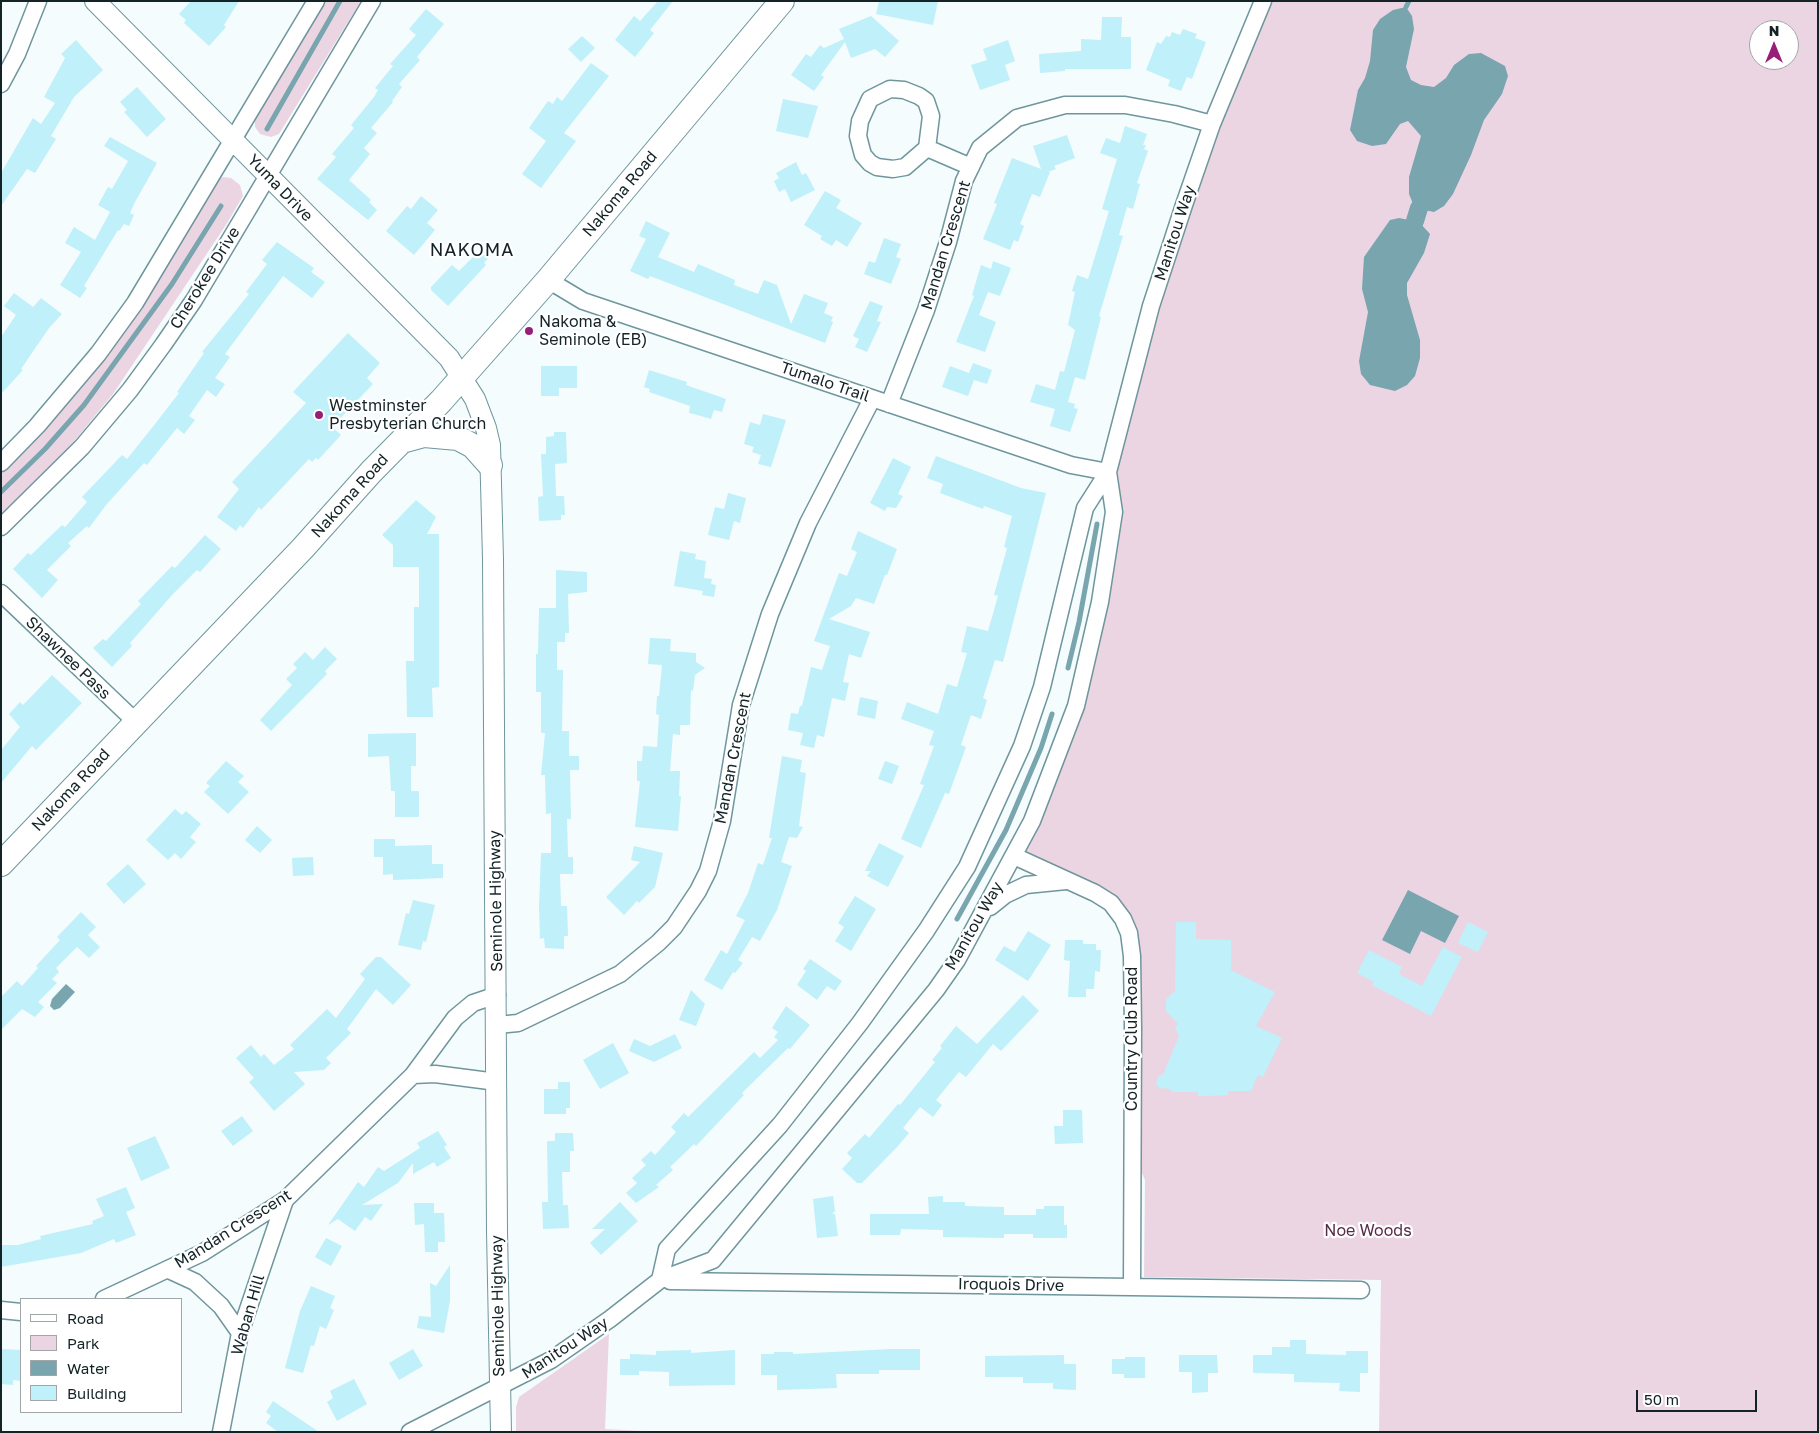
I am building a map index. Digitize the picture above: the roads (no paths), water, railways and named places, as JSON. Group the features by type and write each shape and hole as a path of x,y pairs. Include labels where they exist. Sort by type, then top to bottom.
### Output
{"main road":[{"name":"Nakoma Road","path":"1,864 303,548 371,472 463,376 548,280 782,1"},
{"path":"402,441 424,435 458,438 473,446 490,465"}],"street":[{"path":"1,84 17,54 38,1"},
{"name":"Yuma Drive","path":"95,1 449,358 463,376"},
{"path":"1,463 37,426 98,354 135,303 232,138 316,1"},
{"name":"Cherokee Drive","path":"1,527 82,447 130,390 194,300 372,1"},
{"name":"Manitou Way","path":"660,1280 667,1248 780,1125 854,1031 926,931 966,867 1022,746 1042,687 1085,508 1108,472 1151,306 1212,124 1263,1"},
{"path":"894,89 911,92 926,102 930,116 927,148 915,161 899,169 886,169 870,163 863,155 858,136 864,108 870,99 879,93 894,89"},
{"name":"Mandan Crescent","path":"889,404 926,310 948,242 964,181 980,148 1018,118 1066,105 1125,105 1174,114 1212,124"},
{"path":"927,148 971,167"},
{"name":"Tumalo Trail","path":"548,280 583,301 1071,465 1108,472"},
{"name":"Seminole Highway","path":"463,376 475,399 490,445 500,1432"},
{"name":"Mandan Crescent","path":"497,1025 518,1023 620,974 674,928 698,891 708,871 722,821 741,705 770,614 808,522 872,399"},
{"name":"Manitou Way","path":"410,1432 551,1360 610,1319 660,1280 713,1260 936,990 957,960 1032,821 1076,706 1100,602 1114,512 1108,472"},
{"name":"Shawnee Pass","path":"1,593 136,722"},
{"name":"Country Club Road","path":"1014,856 1111,903 1123,919 1129,933 1132,956 1133,1028 1132,1287"},
{"path":"984,911 1006,894 1026,885 1069,881"},
{"name":"Mandan Crescent","path":"106,1298 202,1253 285,1200 413,1075 455,1018 473,1003 497,995"},
{"path":"413,1075 435,1074 497,1082"},
{"name":"Waban Hill","path":"221,1432 240,1333 285,1200"},
{"path":"169,1270 195,1282 221,1306 240,1333"},
{"name":"Iroquois Drive","path":"660,1280 1361,1290"},
{"path":"1,1310 20,1312"}],"water":[{"path":"1406,7 1412,16 1414,29 1406,67 1411,80 1421,85 1434,87 1446,78 1454,65 1469,54 1481,53 1505,66 1508,76 1502,94 1484,120 1471,155 1453,194 1444,206 1434,212 1414,206 1409,194 1409,177 1421,136 1408,121 1400,124 1386,144 1372,146 1357,141 1350,130 1358,90 1365,78 1370,61 1373,30 1380,19 1393,10"},
{"path":"1399,218 1419,222 1430,234 1424,253 1407,283 1407,295 1420,340 1420,358 1415,376 1407,385 1395,391 1370,385 1361,374 1359,361 1368,312 1362,289 1364,257 1390,220"},
{"path":"1408,890 1459,916 1445,943 1421,931 1410,954 1382,940"},
{"path":"66,984 75,992 60,1008 54,1010 50,1006 52,999"}],"waterway":[{"path":"267,129 340,1"},
{"path":"1406,7 1409,1"},
{"path":"1,492 45,449 84,405 172,284 221,206"},
{"path":"1415,221 1419,208"},
{"path":"1068,668 1079,622 1097,524"},
{"path":"957,919 1006,830 1041,748 1052,714"}],"place":[{"name":"Nakoma & Seminole (EB)","path":"529,331"},
{"name":"Westminster Presbyterian Church","path":"319,415"}],"district":[{"name":"NAKOMA","path":"472,250"}],"park label":[{"name":"Noe Woods","path":"1368,1231"}]}
